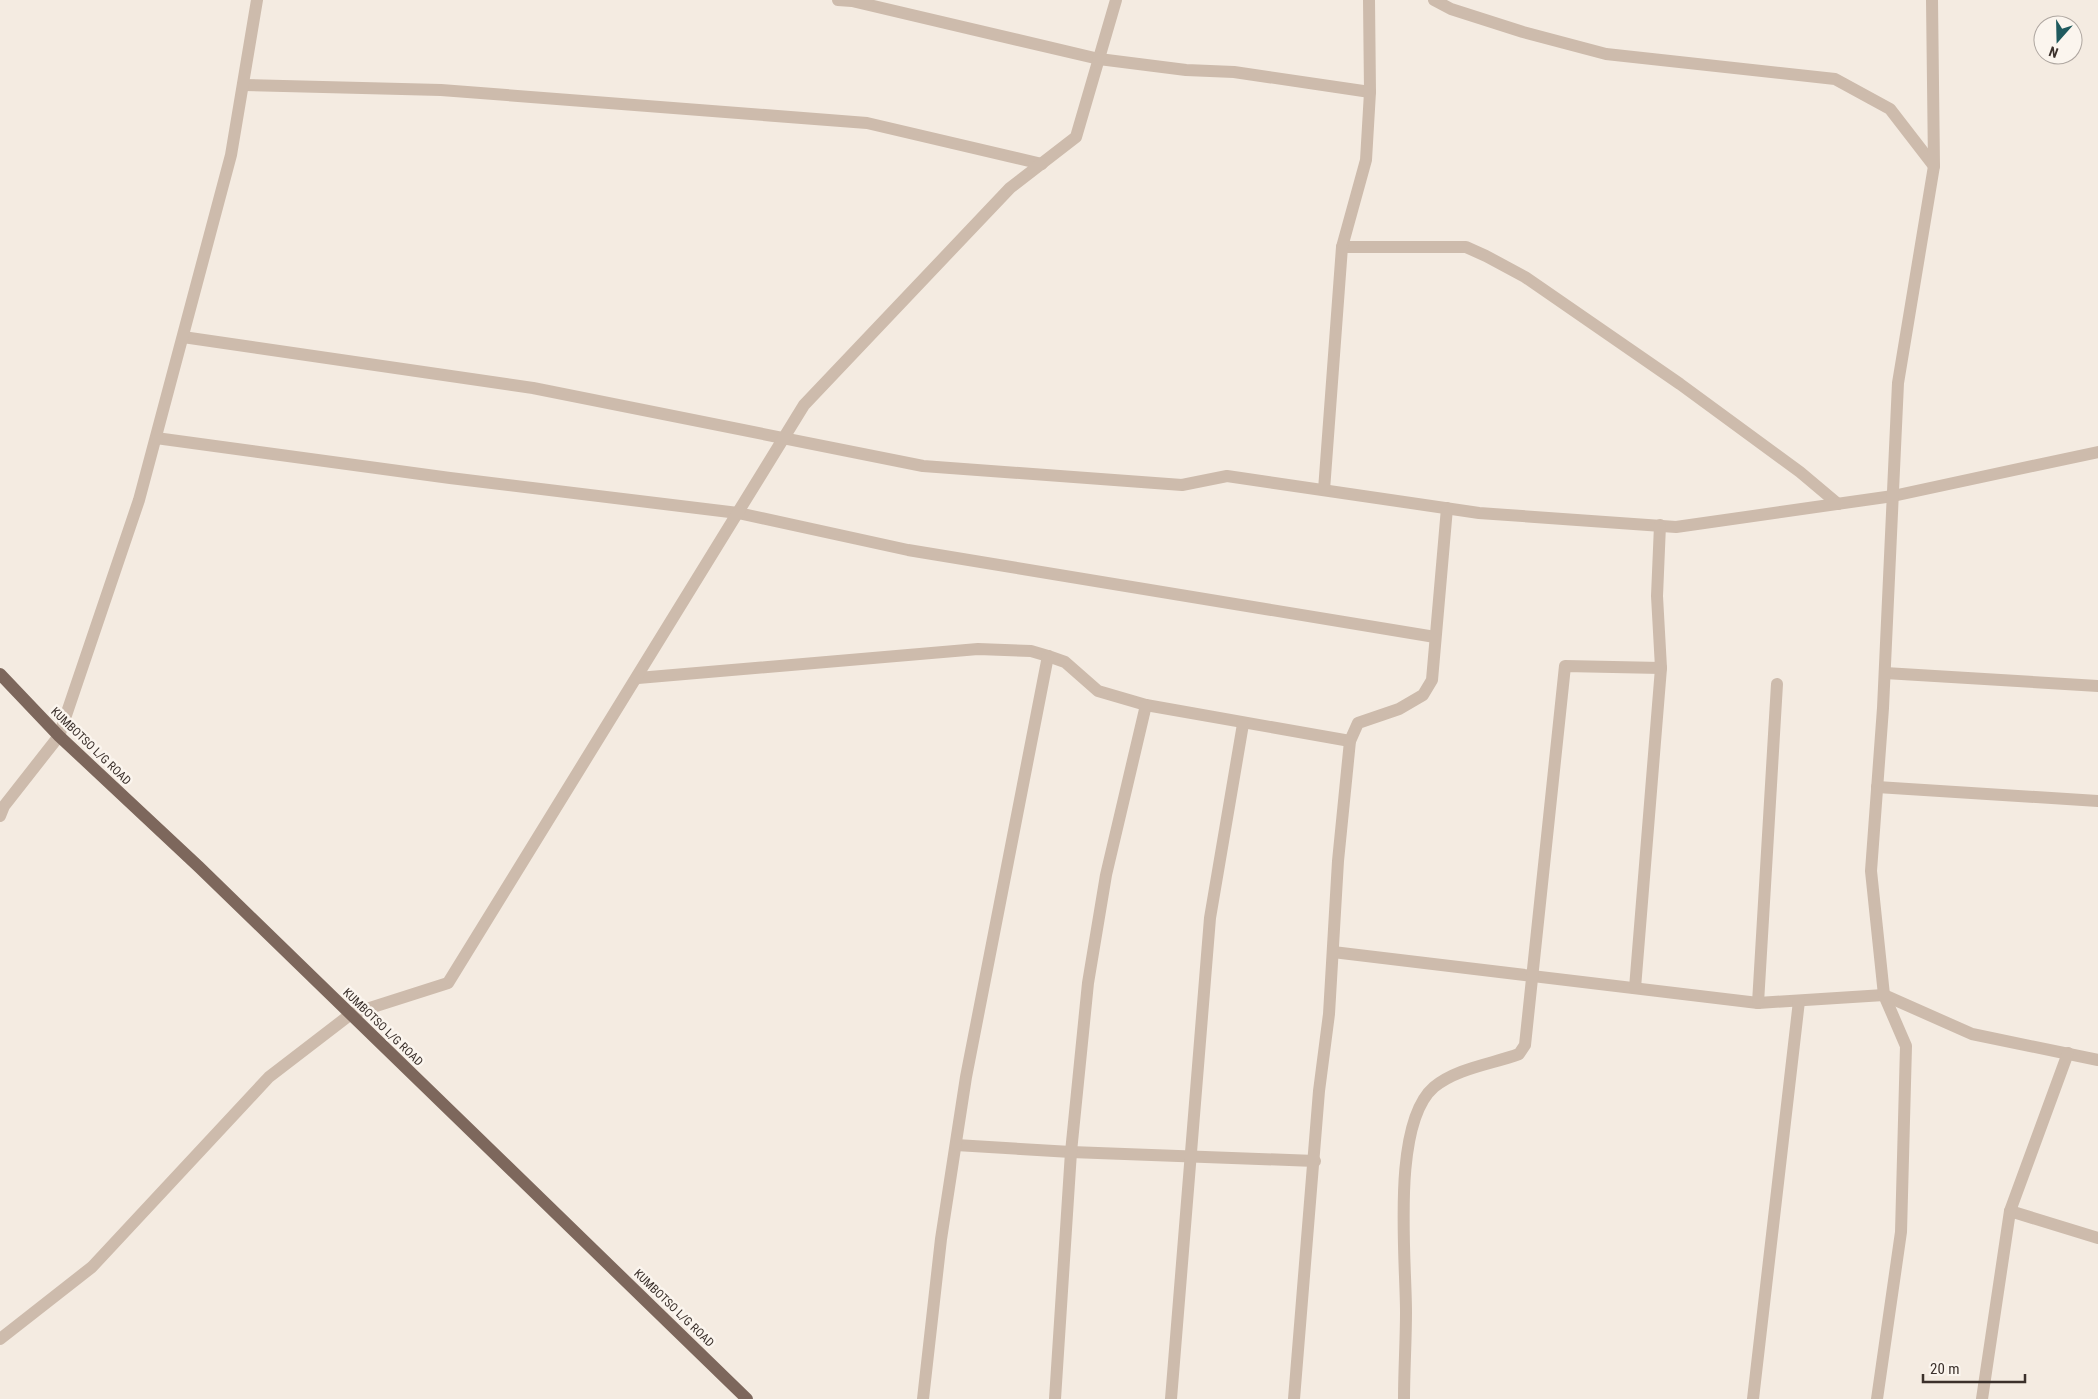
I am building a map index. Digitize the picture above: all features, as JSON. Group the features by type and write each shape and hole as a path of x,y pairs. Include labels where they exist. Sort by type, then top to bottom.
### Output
{"main road":[{"name":"KUMBOTSO L/G ROAD","path":"0,674 60,736 199,867 747,1399"}],"street":[{"path":"0,816 4,806 60,736 139,500 231,155 257,0"},
{"path":"838,0 852,1 1099,59 1186,70 1234,72 1370,92"},
{"path":"0,1340 92,1267 269,1077 351,1014 448,983 638,678 804,405 1010,188 1076,137 1116,0"},
{"path":"1324,490 1342,247 1366,160 1370,92 1369,0"},
{"path":"1434,0 1451,9 1523,32 1606,54 1835,79 1890,109 1934,166"},
{"path":"1877,1399 1901,1232 1906,1046 1884,995 1871,871 1885,673 1898,383 1934,166 1932,0"},
{"path":"243,85 441,90 867,123 1042,164"},
{"path":"1342,247 1466,247 1486,256 1525,277 1680,384 1800,472 1838,504"},
{"path":"183,337 533,388 922,466 1182,485 1227,476 1479,513 1676,527 1893,496 2098,452"},
{"path":"156,438 450,478 738,513 908,550 1435,637"},
{"path":"1294,1399 1315,1161 1319,1091 1329,1014 1338,861 1350,741 1358,723 1399,708 1423,695 1432,680 1447,508"},
{"path":"1635,988 1661,668 1657,596 1660,525"},
{"path":"638,678 978,649 1031,651 1065,662 1098,691 1146,705 1243,724 1350,741"},
{"path":"923,1399 941,1239 956,1144 994,924 1048,656"},
{"path":"1404,1399 1406,1312 1404,1193 1410,1137 1422,1103 1434,1088 1454,1075 1512,1057 1522,1050 1525,1045 1534,976 1565,666 1661,668"},
{"path":"1885,673 2098,686"},
{"path":"1758,1003 1778,684"},
{"path":"1055,1399 1071,1152 1089,973 1110,858 1146,705"},
{"path":"1171,1399 1210,918 1243,724"},
{"path":"1877,787 2098,801"},
{"path":"1333,952 1758,1003 1884,995 1972,1034 2098,1060"},
{"path":"1753,1399 1799,1001"},
{"path":"1982,1399 2010,1211 2068,1053"},
{"path":"956,1144 1071,1152 1315,1161"},
{"path":"2010,1211 2098,1238"}]}
